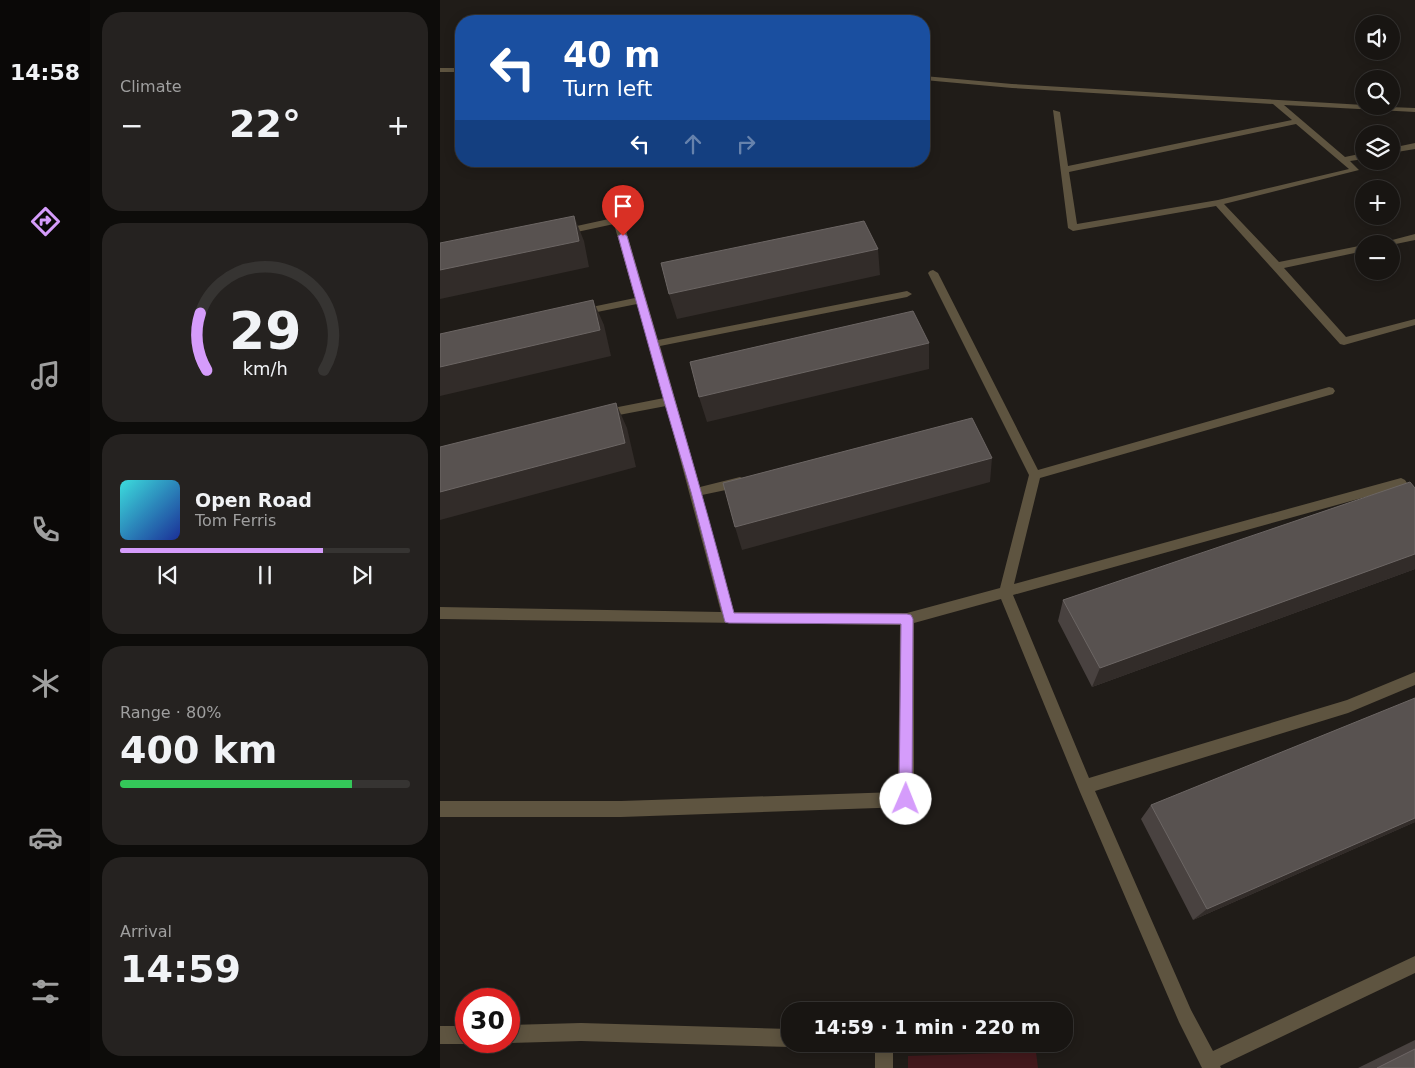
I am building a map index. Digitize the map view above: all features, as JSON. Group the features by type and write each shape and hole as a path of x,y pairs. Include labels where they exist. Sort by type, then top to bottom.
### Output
{"street":[{"path":"440,70 455,70"},
{"path":"930,79 1012,86 1415,110"},
{"path":"1056,112 1073,228 1218,203 1356,170 1276,102"},
{"path":"1064,170 1298,121"},
{"path":"1400,149 1415,146"},
{"path":"1344,160 1355,158"},
{"path":"1218,203 1344,341 1415,322"},
{"path":"553,234 618,220 669,401 697,492 729,618"},
{"path":"1400,240 1415,237"},
{"path":"1277,266 1355,250"},
{"path":"933,273 1035,475 1005,592 1085,787 1185,1016 1210,1065 1415,964"},
{"path":"654,344 907,294"},
{"path":"573,314 641,300"},
{"path":"1035,475 1093,460 1197,428 1329,391"},
{"path":"593,416 669,401"},
{"path":"697,492 752,479"},
{"path":"440,613 907,619 1401,483"},
{"path":"440,809 621,808 906,799 907,619"},
{"path":"1085,787 1348,706 1415,678"},
{"path":"520,1034 581,1032 781,1038"},
{"path":"440,1035 455,1035"},
{"path":"884,1052 884,1068"}],"shaded area":[{"path":"1036,1052 1038,1068 908,1068 908,1056"}],"building":[{"path":"574,216 579,241 440,270 440,243"},
{"path":"864,221 878,249 669,294 661,263"},
{"path":"593,300 600,330 440,367 440,334"},
{"path":"913,311 929,343 699,397 690,362"},
{"path":"616,403 625,443 440,492 440,447"},
{"path":"972,418 992,458 735,527 723,483"},
{"path":"1410,482 1415,488 1415,554 1100,668 1063,600"},
{"path":"1415,698 1415,818 1207,909 1151,805"},
{"path":"1415,1049 1415,1068 1377,1068"}],"route":[{"path":"623,236 669,401 697,492 729,618 907,619 906,799"}]}
